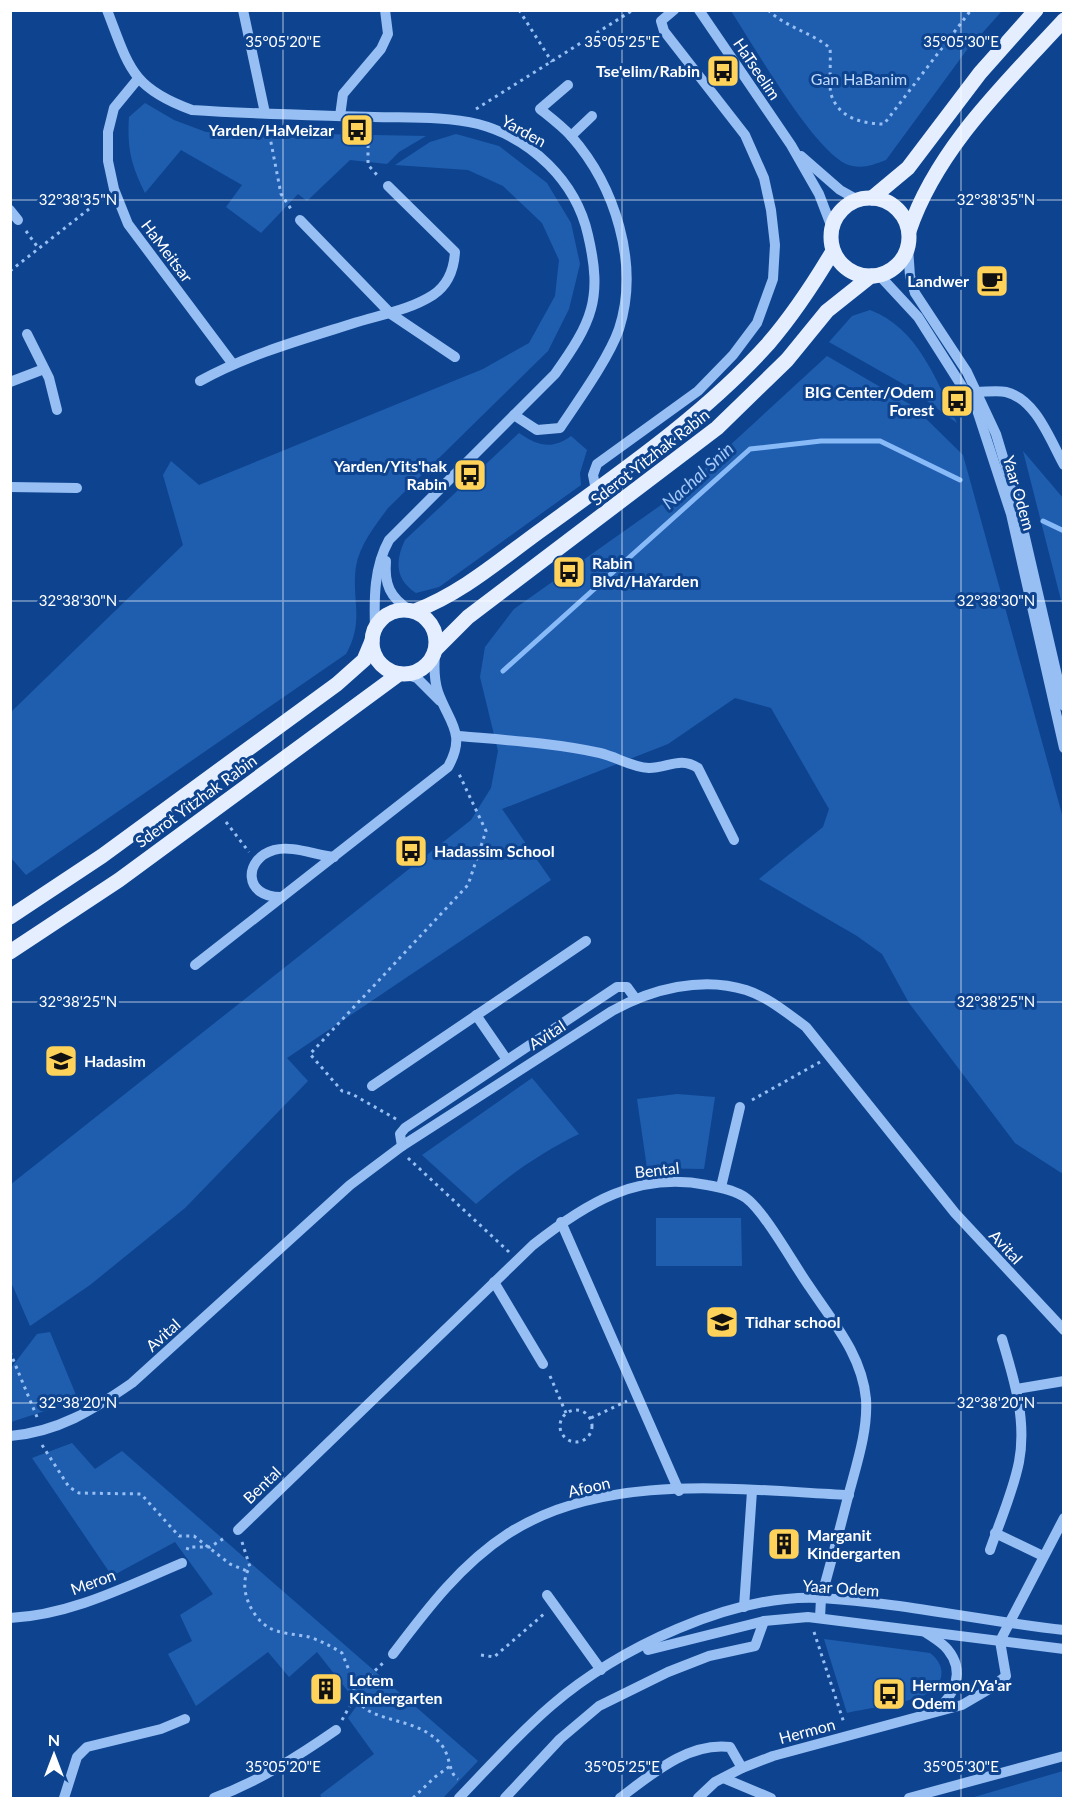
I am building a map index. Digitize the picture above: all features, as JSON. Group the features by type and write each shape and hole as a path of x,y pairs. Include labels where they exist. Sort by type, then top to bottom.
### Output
{"main road":[{"path":"865,199 896,208 905,218 909,231 908,248 902,261 892,270 875,276 860,275 847,269 833,251 832,228 842,210 865,199 908,168 980,73 1036,10"},
{"path":"909,231 929,186 961,139 1000,90 1064,20"},
{"name":"Sderot Yitzhak Rabin","path":"412,610 452,596 596,490 734,378 789,317 833,251"},
{"name":"Sderot Yitzhak Rabin","path":"435,652 468,617 717,428 788,360 827,311 875,276"},
{"path":"412,610 429,621 436,632 435,652 428,665 404,674 384,667 376,659 373,634 391,612 412,610"},
{"name":"Sderot Yitzhak Rabin","path":"10,917 102,856 337,684 364,660 373,634"},
{"name":"Sderot Yitzhak Rabin","path":"10,952 119,880 404,674"}],"street":[{"name":"Yarden","path":"107,10 137,80 162,99 192,110 368,116 479,124 513,139 545,160 568,186 585,218 592,251 594,281 592,313 577,343 555,374 389,540 383,552 376,584 373,634"},
{"path":"243,10 265,113"},
{"path":"340,116 343,94 381,50 388,34 385,10"},
{"path":"596,490 593,476 597,464 698,391 733,355 757,323 772,279 775,245 764,178 745,135 664,31 661,21 674,10"},
{"name":"HaTseelim","path":"699,10 791,145 819,194 832,228"},
{"name":"HaMeitsar","path":"137,80 114,108 108,132 108,161 114,189 128,224 232,363"},
{"path":"514,415 537,430 560,428 618,330 625,299 626,262 622,234 595,168 571,136 540,109 568,85"},
{"path":"571,136 592,116"},
{"name":"HaTseelim","path":"791,145 820,174 865,199"},
{"path":"200,381 232,363 353,323 391,314 434,294 447,282 454,267 455,252 388,186"},
{"path":"10,210 18,220"},
{"path":"300,220 391,314 455,357"},
{"name":"Yaar Odem","path":"908,248 910,276 915,293 977,392 1009,473 1064,706"},
{"name":"Yaar Odem","path":"875,276 918,317 977,410 1011,514 1064,748"},
{"path":"27,334 44,369 57,410"},
{"path":"10,382 44,369"},
{"path":"977,392 1005,392 1021,398 1035,414 1064,465"},
{"path":"10,487 77,488"},
{"path":"389,540 385,575 387,584 392,596 412,610"},
{"path":"195,965 436,779 452,759 458,736 444,705 436,679 435,652"},
{"path":"404,674 417,678 444,705"},
{"path":"458,736 601,753 632,766 651,768 678,761 689,763 698,768 734,840"},
{"path":"282,897 260,893 254,887 252,874 255,861 265,853 277,849 334,857"},
{"path":"372,1086 586,941"},
{"name":"Avital","path":"10,1437 66,1424 95,1409 132,1383 350,1185 400,1148 635,998 656,991 713,984 747,990 776,1005 806,1027 955,1213 1064,1330"},
{"path":"400,1148 400,1134 405,1128 617,987 627,987 635,998"},
{"path":"476,1015 507,1060"},
{"path":"721,1188 740,1107"},
{"name":"Bental","path":"238,1530 517,1260 561,1222 600,1199 627,1188 659,1182 693,1182 721,1188 746,1198 770,1227 857,1360 863,1381 865,1418 859,1457 821,1598 820,1618"},
{"path":"561,1222 679,1491"},
{"path":"494,1282 543,1364"},
{"path":"990,1550 1019,1462 1021,1435 1016,1389 1002,1339"},
{"path":"1016,1389 1064,1381"},
{"path":"744,1607 752,1491"},
{"name":"Afoon","path":"393,1654 435,1599 474,1560 510,1533 555,1511 599,1498 638,1492 752,1491 849,1495"},
{"path":"1000,1641 1064,1518"},
{"path":"996,1533 1043,1556"},
{"name":"Meron","path":"10,1618 59,1610 98,1599 182,1563"},
{"path":"547,1595 601,1670"},
{"name":"Yaar Odem","path":"459,1798 552,1705 601,1670 624,1656 706,1618 744,1607 787,1600 821,1598 1064,1630"},
{"name":"Yaar Odem","path":"624,1656 764,1621 808,1617 1064,1649"},
{"path":"505,1798 560,1739 599,1706 668,1671 709,1656 755,1646 764,1621"},
{"path":"925,1632 948,1650 956,1665 956,1681 950,1698 933,1713"},
{"name":"Hermon","path":"698,1798 723,1778 741,1768 773,1756 962,1705 1006,1676 1000,1641"},
{"path":"64,1798 77,1757 87,1747 161,1729 185,1719"},
{"path":"214,1798 246,1786 291,1761 336,1730"},
{"path":"620,1798 652,1774 695,1750 714,1745 730,1748 741,1768"},
{"path":"909,1798 1064,1756"},
{"path":"723,1778 771,1798"}],"path":[{"path":"519,10 552,62"},
{"path":"457,121 633,10"},
{"path":"768,10 778,20 818,37 830,48 832,70 830,94 841,110 863,124 884,124 971,10"},
{"path":"265,113 281,194 300,220"},
{"path":"368,116 368,165 388,186"},
{"path":"10,271 114,189"},
{"path":"18,220 39,249"},
{"path":"400,1134 401,1121 352,1094 342,1091 309,1054 468,885 486,831 452,759"},
{"path":"216,809 255,861"},
{"path":"740,1107 831,1056"},
{"path":"400,1148 517,1260"},
{"path":"10,1352 39,1432 69,1486 79,1492 103,1495 141,1494 179,1536 194,1536 230,1564 247,1571"},
{"path":"543,1364 566,1413"},
{"path":"591,1418 638,1396"},
{"path":"583,1411 591,1418 589,1436 579,1442 570,1441 559,1427 566,1413 583,1411"},
{"path":"188,1547 210,1547 238,1530 250,1567 247,1571 245,1594 258,1618 270,1628 309,1637 342,1653 352,1680 355,1699 368,1711 406,1723 436,1738 448,1752 454,1777 471,1786"},
{"path":"808,1617 848,1736"},
{"path":"481,1655 494,1656 532,1622"},
{"path":"336,1730 363,1683 393,1654"},
{"path":"413,1798 433,1775 450,1767"}],"green space":[{"name":"Gan HaBanim","path":"731,11 1002,11 966,51 886,160 861,167 846,164 832,154 817,138 784,95"},
{"path":"145,103 174,120 206,132 426,136 399,152 387,164 350,160 307,201 298,194 261,233 226,207 242,185 181,150 145,193 136,174 129,148 129,117"},
{"path":"456,134 499,146 547,183 571,223 580,264 569,309 548,351 388,508 373,528 364,543 356,566 355,631 346,654 26,875 11,858 11,712 183,545 163,475 171,461 199,485 483,369 529,343 555,296 559,260 542,223 503,186 468,170 395,165 430,142"},
{"path":"870,310 887,318 913,342 933,373 957,423 905,385 829,342 852,316"},
{"path":"827,356 913,406 963,455 1063,818 1063,1174 1015,1143 909,1003 882,954 857,936 759,879 823,827 829,809 771,708 735,698 668,744 502,809 551,880 287,1058 308,1081 185,1208 90,1285 30,1326 11,1282 10,1185 471,820 491,788 498,751 480,677 485,647 514,609 678,493"},
{"path":"519,433 532,441 545,445 558,443 571,436 587,450 580,473 581,485 439,587 416,593 404,582 399,569 400,555 405,540"},
{"path":"1023,451 1063,498 1063,608"},
{"path":"532,1078 579,1134 525,1165 476,1204 422,1155"},
{"path":"677,1094 715,1097 704,1169 647,1168 637,1099"},
{"path":"656,1218 741,1218 742,1266 656,1266"},
{"path":"50,1332 76,1395 54,1408 11,1422 11,1368 37,1334"},
{"path":"72,1443 95,1469 122,1451 478,1761 443,1798 322,1798 320,1795 374,1754 348,1718 358,1704 317,1652 289,1677 268,1652 196,1706 168,1654 192,1641 180,1615 213,1594 175,1542 112,1576 32,1458"},
{"path":"824,1639 930,1653 939,1663 942,1674 933,1690 919,1697 847,1713"},
{"path":"1063,1771 1063,1798 971,1798"}],"waterway":[{"name":"Nachal Snin","path":"503,671 750,449 821,441 880,441 960,480"},
{"name":"Nachal Snin","path":"1043,521 1064,531"}],"place":[{"name":"Tse'elim/Rabin","path":"723,71"},
{"name":"Yarden/HaMeizar","path":"357,130"},
{"name":"Landwer","path":"992,281"},
{"name":"BIG Center/Odem Forest","path":"957,401"},
{"name":"Yarden/Yits'hak Rabin","path":"470,475"},
{"name":"Rabin Blvd/HaYarden","path":"569,572"},
{"name":"Hadassim School","path":"411,851"},
{"name":"Hadasim","path":"61,1061"},
{"name":"Tidhar school","path":"722,1322"},
{"name":"Marganit Kindergarten","path":"784,1544"},
{"name":"Lotem Kindergarten","path":"326,1689"},
{"name":"Hermon/Ya'ar Odem","path":"889,1694"}]}
